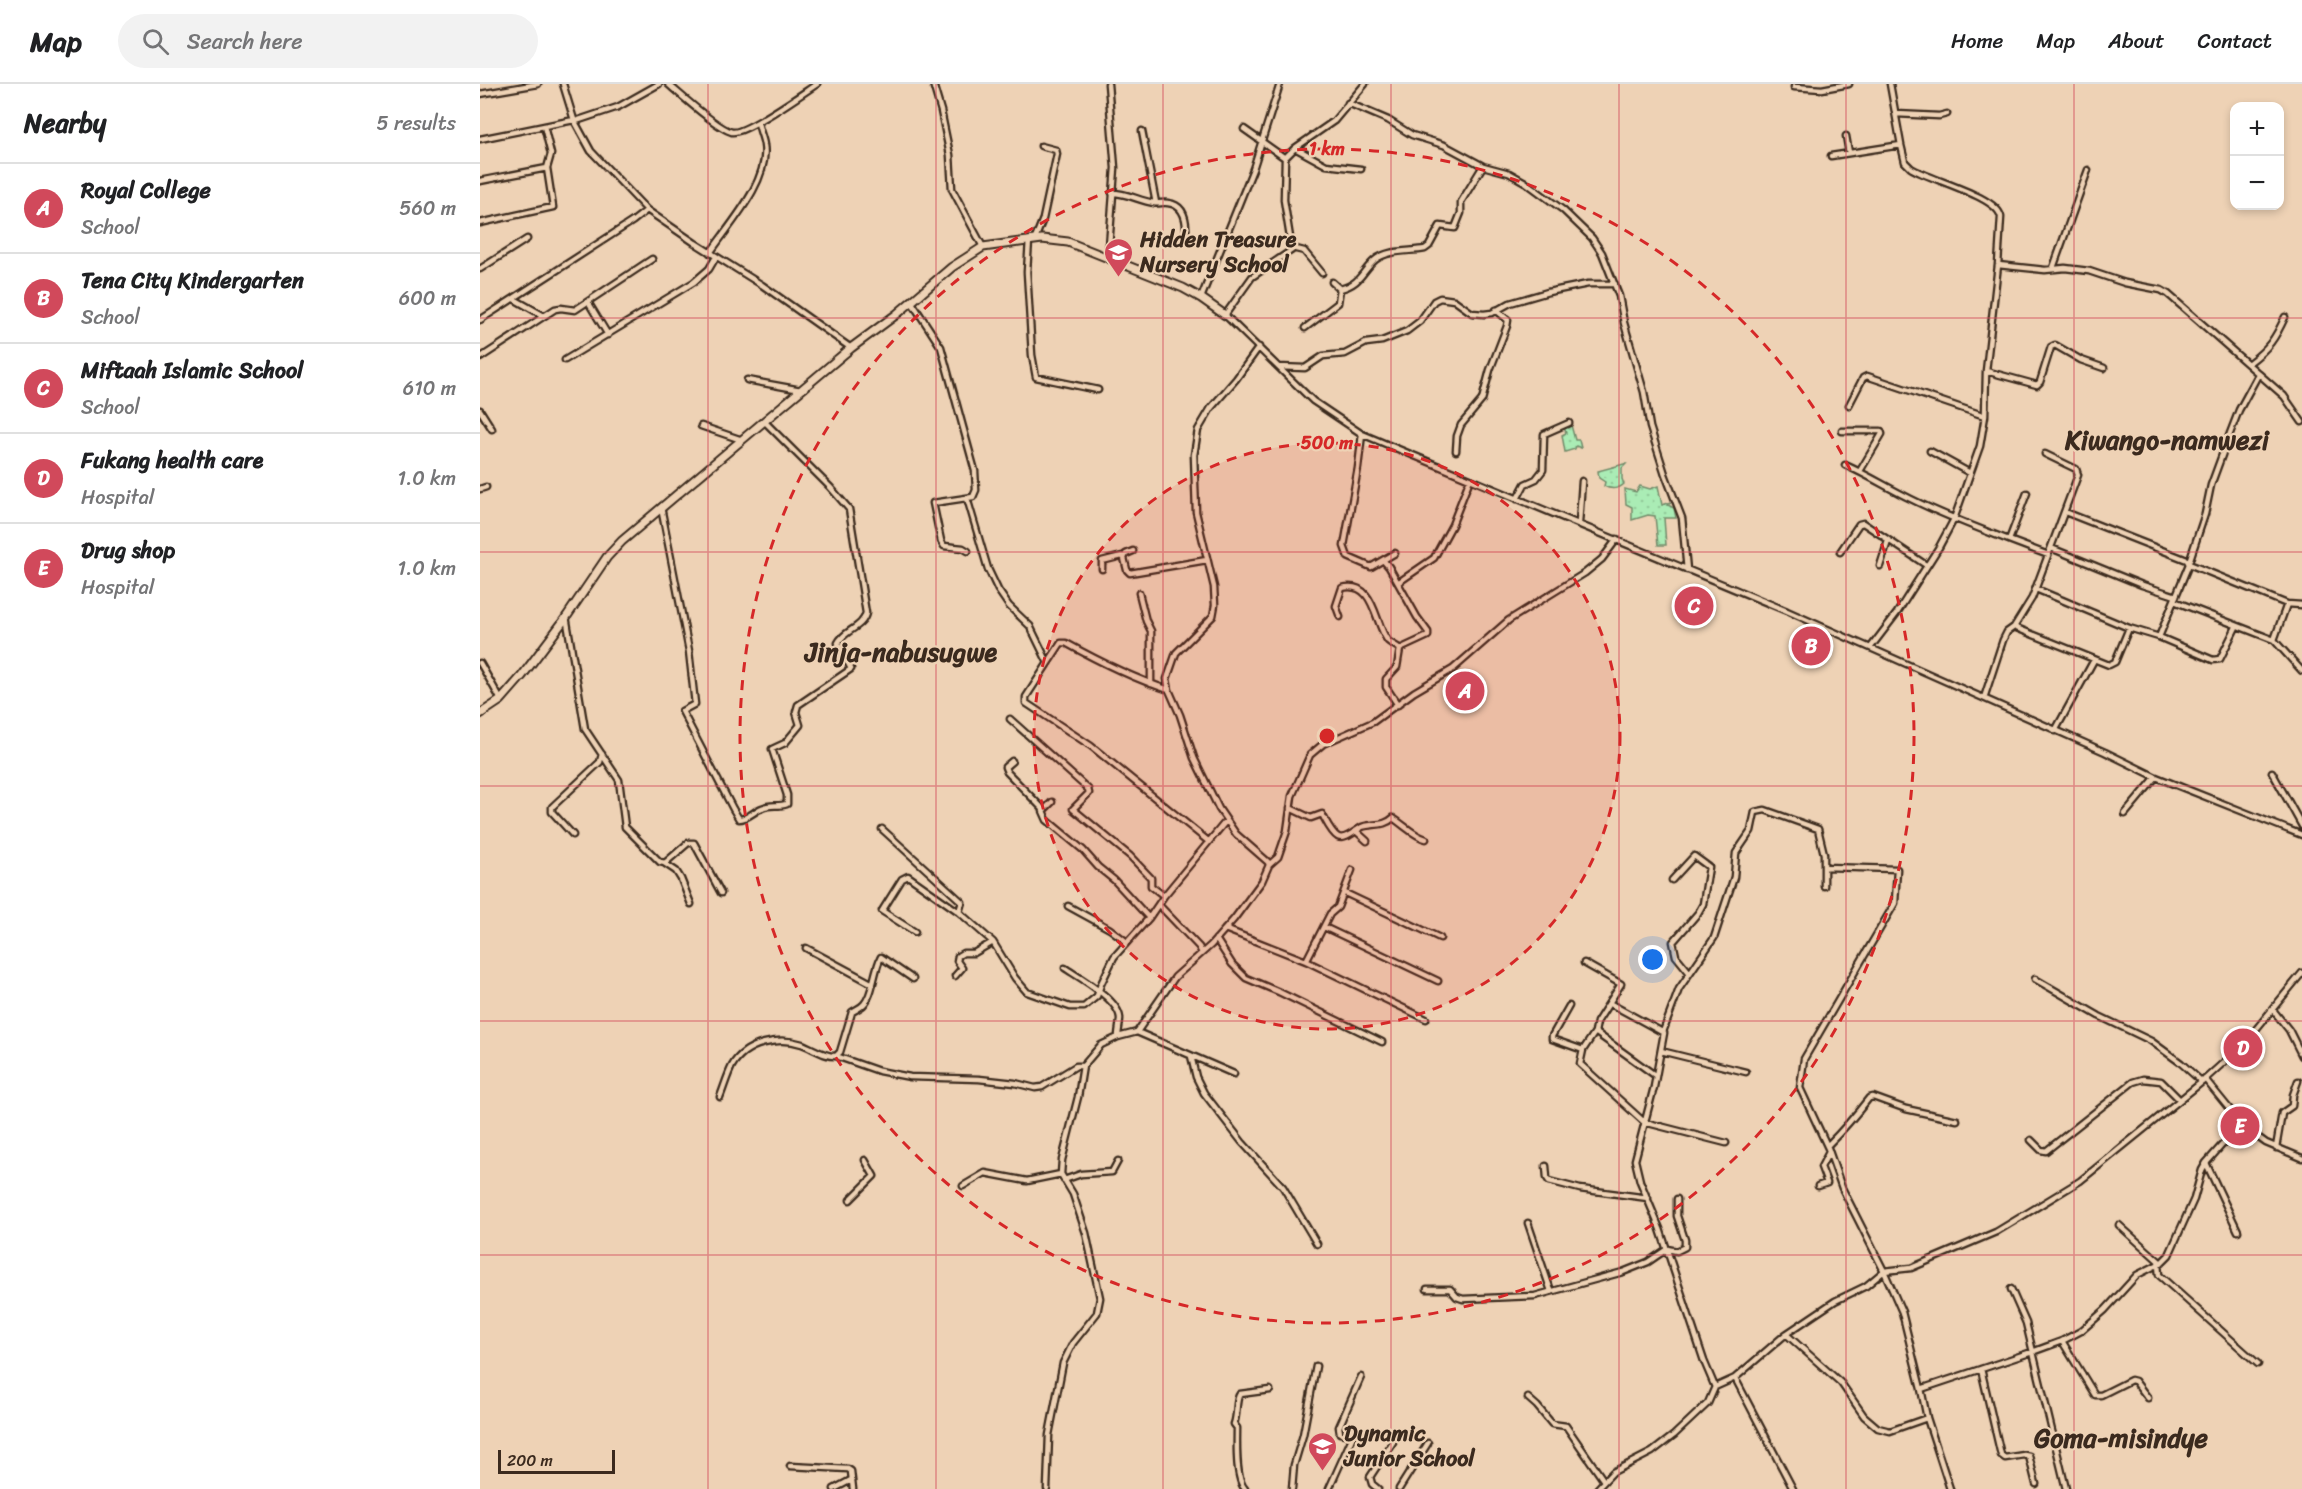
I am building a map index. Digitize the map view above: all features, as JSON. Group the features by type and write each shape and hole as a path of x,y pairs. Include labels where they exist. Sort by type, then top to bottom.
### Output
{"street":[{"path":"480,94 538,84"},
{"path":"562,84 575,121 591,151 647,210 762,285 851,348"},
{"path":"480,139 575,121 618,107 659,84"},
{"path":"668,84 731,132 745,129 758,122 818,84"},
{"path":"933,84 950,155 952,189 982,247"},
{"path":"1108,84 1114,148 1108,259"},
{"path":"1201,298 1253,169 1280,84"},
{"path":"1292,248 1284,200 1285,158 1295,148 1334,121 1365,84"},
{"path":"1794,87 1822,89 1849,84"},
{"path":"1871,647 1902,605 1954,519 1980,446 1985,416 1986,371 2001,217 1999,210 1960,189 1934,180 1911,168 1905,162 1890,84"},
{"path":"1348,103 1388,120 1413,135 1444,145 1483,166 1516,177 1563,210 1592,238 1602,253 1615,284 1644,392 1650,427 1682,518 1687,570"},
{"path":"1896,114 1939,116 1947,114"},
{"path":"710,253 752,193 759,176 764,146 758,122"},
{"path":"480,223 553,207 547,168 551,154 544,126"},
{"path":"1244,129 1285,158"},
{"path":"1142,131 1156,203"},
{"path":"1846,136 1849,153"},
{"path":"1041,146 1056,150 1057,154 1043,219 1032,239 1027,272 1036,377 1098,390"},
{"path":"1831,156 1901,146"},
{"path":"1295,148 1326,165 1361,169"},
{"path":"1340,289 1356,282 1382,256 1394,252 1425,249 1440,226 1455,228 1461,213 1461,202 1483,166"},
{"path":"480,181 547,168"},
{"path":"2054,268 2088,170"},
{"path":"1112,193 1123,193 1179,207 1185,218 1186,236"},
{"path":"480,320 647,210"},
{"path":"480,269 527,239"},
{"path":"480,714 501,700 541,651 607,557 661,507 952,267 982,247 1032,239 1068,242 1150,274 1201,298 1225,315 1313,401 1362,434 1871,647 2156,777 2302,835"},
{"path":"1292,248 1304,251 1322,273"},
{"path":"1225,315 1252,278 1281,259 1292,248"},
{"path":"565,360 694,282 709,269 716,257"},
{"path":"480,358 558,308 575,310 652,259"},
{"path":"1998,265 2045,270 2054,268 2089,271 2125,283 2161,290 2175,298 2249,363 2258,375 2284,396 2302,422"},
{"path":"1332,282 1340,289"},
{"path":"1278,367 1305,368 1323,356 1345,354 1366,343 1382,341 1407,331 1420,321 1434,301 1440,298 1455,300 1475,314 1489,314 1510,303 1548,292 1594,283 1615,284"},
{"path":"1305,328 1338,303 1340,289"},
{"path":"514,299 544,316"},
{"path":"912,301 938,342 946,363 975,471 976,490 973,496 933,503 944,546 963,548 968,551"},
{"path":"588,302 608,335"},
{"path":"1456,451 1457,436 1461,425 1482,400 1493,362 1505,334 1508,320 1496,310"},
{"path":"2249,363 2266,351 2274,341 2285,317"},
{"path":"1986,371 2037,385 2051,347 2055,345 2081,360 2104,368"},
{"path":"1259,347 1211,408 1198,430 1194,455 1197,489 1196,512 1214,586 1214,611 1213,616 1176,652 1169,669 1169,690 1203,777 1226,821 1269,865"},
{"path":"2159,637 2189,563 2205,514 2211,485 2229,436 2239,410 2258,375"},
{"path":"1849,405 1863,378 1867,376 1985,416"},
{"path":"747,380 801,390"},
{"path":"480,410 492,429"},
{"path":"661,507 695,693 694,706 682,711 733,809 740,819 745,819 764,807 780,807 787,804 788,800 772,749 785,743 800,725 796,712 798,705 850,669 838,643 840,638 858,626 866,613 849,509 764,421"},
{"path":"1517,499 1525,484 1536,479 1543,470 1544,434 1569,423"},
{"path":"700,426 742,440"},
{"path":"1842,431 1881,431 1860,471"},
{"path":"1362,434 1344,546 1348,557 1367,567 1395,553"},
{"path":"1930,451 1970,474"},
{"path":"1984,698 2003,640 2007,632 2014,627 2036,589 2078,473 2076,469 2045,454"},
{"path":"1845,465 1954,519 2048,555"},
{"path":"1399,582 1434,558 1452,525 1470,478"},
{"path":"1579,523 1582,481"},
{"path":"2009,540 2027,493"},
{"path":"967,498 988,568 998,590 1009,606 1030,626 1048,663"},
{"path":"2065,512 2287,604 2302,605"},
{"path":"1840,552 1860,523 1870,526 1888,541 1926,565"},
{"path":"1137,1032 1175,976 1226,929 1262,881 1269,865 1278,857 1287,831 1292,796 1311,755 1323,744 1373,722 1414,692 1453,669 1491,634 1520,612 1585,573 1602,559 1617,539"},
{"path":"1880,566 1888,541"},
{"path":"2051,548 2175,598 2236,627 2274,640 2302,671"},
{"path":"1124,558 1126,554 1133,551"},
{"path":"1102,568 1102,561 1106,559 1122,556 1124,558"},
{"path":"1124,558 1127,570 1131,573 1207,560"},
{"path":"1383,560 1399,582 1417,617 1428,632 1428,636 1400,649"},
{"path":"1340,617 1336,606 1342,588 1350,586 1359,588 1371,603 1389,642 1400,649"},
{"path":"2036,589 2216,660 2224,655 2236,627"},
{"path":"1139,593 1151,631 1151,684"},
{"path":"2274,640 2287,604"},
{"path":"566,616 585,729 619,780 625,827 654,858 676,871 691,904"},
{"path":"2014,627 2109,665 2115,662 2129,627"},
{"path":"1169,690 1113,669 1066,643 1061,643 1026,697 1026,703 1091,746 1208,841"},
{"path":"1398,705 1386,687 1386,679 1397,667 1400,649"},
{"path":"2055,731 2094,660"},
{"path":"480,663 501,700"},
{"path":"1010,719 1088,789 1089,793 1072,809 1130,856 1151,878 1151,886 1164,896"},
{"path":"573,835 552,812 552,807 600,762 602,754"},
{"path":"1012,761 1005,767 1007,772 1043,809"},
{"path":"2272,772 2302,826"},
{"path":"2125,814 2156,777"},
{"path":"1052,802 1043,809 1042,814 1047,820 1083,850 1149,918"},
{"path":"1290,808 1311,818 1322,814 1333,833 1339,838 1344,838 1367,826 1382,825 1393,818 1418,837 1426,839"},
{"path":"1715,1387 1704,1361 1667,1249 1640,1181 1635,1160 1664,1039 1662,1032 1679,989 1714,938 1734,877 1736,853 1751,831 1755,812 1765,810 1818,829 1825,867 1824,886"},
{"path":"915,932 882,911 902,879 908,876 959,912 993,942 1015,978 1027,992 1070,1007 1082,1007 1097,996 1114,957 1149,918 1164,896 1226,821"},
{"path":"882,829 962,902 959,912"},
{"path":"1356,831 1367,841"},
{"path":"664,863 692,842 721,893"},
{"path":"1672,880 1694,856 1709,867 1703,904 1695,919 1673,942 1676,956 1689,972"},
{"path":"1825,867 1894,867 1897,873 1895,903 1802,1063 1800,1088 1828,1149 1842,1188 1902,1312 1927,1418 1950,1489"},
{"path":"1306,961 1330,914 1338,907 1352,870"},
{"path":"1345,893 1440,938"},
{"path":"1159,905 1202,953"},
{"path":"1068,906 1110,929 1127,942"},
{"path":"1324,927 1438,981"},
{"path":"1226,929 1306,961 1426,1019"},
{"path":"1216,939 1232,964 1246,978 1382,1042"},
{"path":"955,976 962,968 957,961 958,956 963,953 974,953 993,942"},
{"path":"806,948 871,982"},
{"path":"837,1056 850,1015 868,999 871,982 880,959 883,957 913,979"},
{"path":"1584,963 1620,983 1620,988 1583,1050 1580,1064 1644,1122 1725,1143"},
{"path":"1065,968 1116,1006 1120,1017 1118,1037"},
{"path":"1597,1489 1613,1472 1652,1452 1674,1435 1708,1403 1715,1387 1735,1378 1786,1334 1834,1301 1866,1286 1884,1271 1911,1268 2016,1221 2080,1181 2204,1080 2244,1044 2302,973"},
{"path":"2035,979 2099,1016 2151,1041 2204,1080 2244,1127 2276,1148 2302,1158"},
{"path":"1609,1003 1662,1032"},
{"path":"1569,1006 1552,1039 1583,1050"},
{"path":"2272,1011 2289,1030 2302,1056"},
{"path":"1047,1489 1050,1435 1063,1363 1073,1344 1097,1313 1100,1298 1086,1233 1072,1194 1063,1177 1062,1160 1078,1097 1083,1066 1097,1048 1118,1037 1137,1032 1234,1074"},
{"path":"1595,1032 1656,1076"},
{"path":"720,1097 736,1060 741,1054 770,1041 794,1042 879,1071 910,1077 979,1079 1035,1088 1042,1087 1076,1066 1083,1066"},
{"path":"1661,1051 1746,1072"},
{"path":"1191,1056 1196,1077 1204,1092 1242,1142 1283,1187 1317,1244"},
{"path":"2031,1140 2041,1150 2046,1151 2137,1080 2161,1081 2180,1100"},
{"path":"2276,1148 2282,1113 2292,1106 2298,1081"},
{"path":"1818,1186 1827,1183 1821,1167 1828,1149 1851,1118 1871,1097 1916,1111 1957,1120"},
{"path":"1921,1389 2032,1352 2081,1331 2105,1310 2137,1275 2159,1264 2169,1255 2179,1237 2206,1163 2222,1144 2244,1127"},
{"path":"850,1200 873,1177 874,1173 865,1160"},
{"path":"963,1186 989,1173 1027,1181 1112,1172 1118,1161"},
{"path":"2206,1163 2238,1232"},
{"path":"1546,1166 1549,1180 1580,1189 1648,1198"},
{"path":"1427,1288 1450,1290 1462,1299 1535,1296 1623,1272 1648,1262 1667,1249 1677,1251 1686,1246 1677,1216 1677,1199"},
{"path":"1528,1223 1551,1291"},
{"path":"2119,1225 2159,1264 2159,1275 2258,1364"},
{"path":"2011,1289 2026,1323 2066,1489"},
{"path":"1786,1334 1840,1383 1864,1416 1878,1428 1890,1431 1927,1418"},
{"path":"2062,1341 2095,1395 2101,1395 2131,1380 2135,1381 2148,1398"},
{"path":"1292,1489 1293,1465 1303,1435 1316,1366"},
{"path":"1981,1370 2001,1455 2005,1458 2029,1456 2036,1484"},
{"path":"1329,1489 1352,1438 1351,1435 1340,1433 1339,1427 1360,1377"},
{"path":"1735,1378 1793,1489"},
{"path":"1245,1489 1241,1485 1237,1428 1234,1424 1238,1415 1238,1397 1240,1394 1270,1390"},
{"path":"1528,1398 1552,1424 1566,1426 1604,1481"},
{"path":"1378,1489 1372,1484 1370,1477 1393,1442"},
{"path":"1399,1489 1428,1443"},
{"path":"790,1466 848,1468 851,1471 853,1489"},
{"path":"834,1489 851,1480"}],"green space":[{"path":"1571,425 1575,440 1579,440 1581,448 1576,446 1575,449 1565,452 1562,435 1566,433 1564,427"},
{"path":"1626,464 1622,468 1622,479 1624,484 1615,488 1604,486 1605,482 1599,478 1598,471"},
{"path":"1640,486 1650,489 1658,486 1662,505 1672,502 1668,505 1674,508 1676,518 1664,518 1666,545 1658,545 1655,516 1648,515 1632,520 1632,507 1626,504 1625,489 1636,492"}],"place":[{"name":"Hidden Treasure Nursery School","path":"1119,278"},
{"name":"Miftaah Islamic School","path":"1694,606"},
{"name":"Tena City Kindergarten","path":"1811,646"},
{"name":"Royal College","path":"1465,691"},
{"name":"Fukang health care","path":"2243,1048"},
{"name":"Drug shop","path":"2240,1126"},
{"name":"Dynamic Junior School","path":"1323,1472"}],"district":[{"name":"Kiwango-namwezi","path":"2167,440"},
{"name":"Jinja-nabusugwe","path":"901,652"},
{"name":"Goma-misindye","path":"2121,1438"}]}
